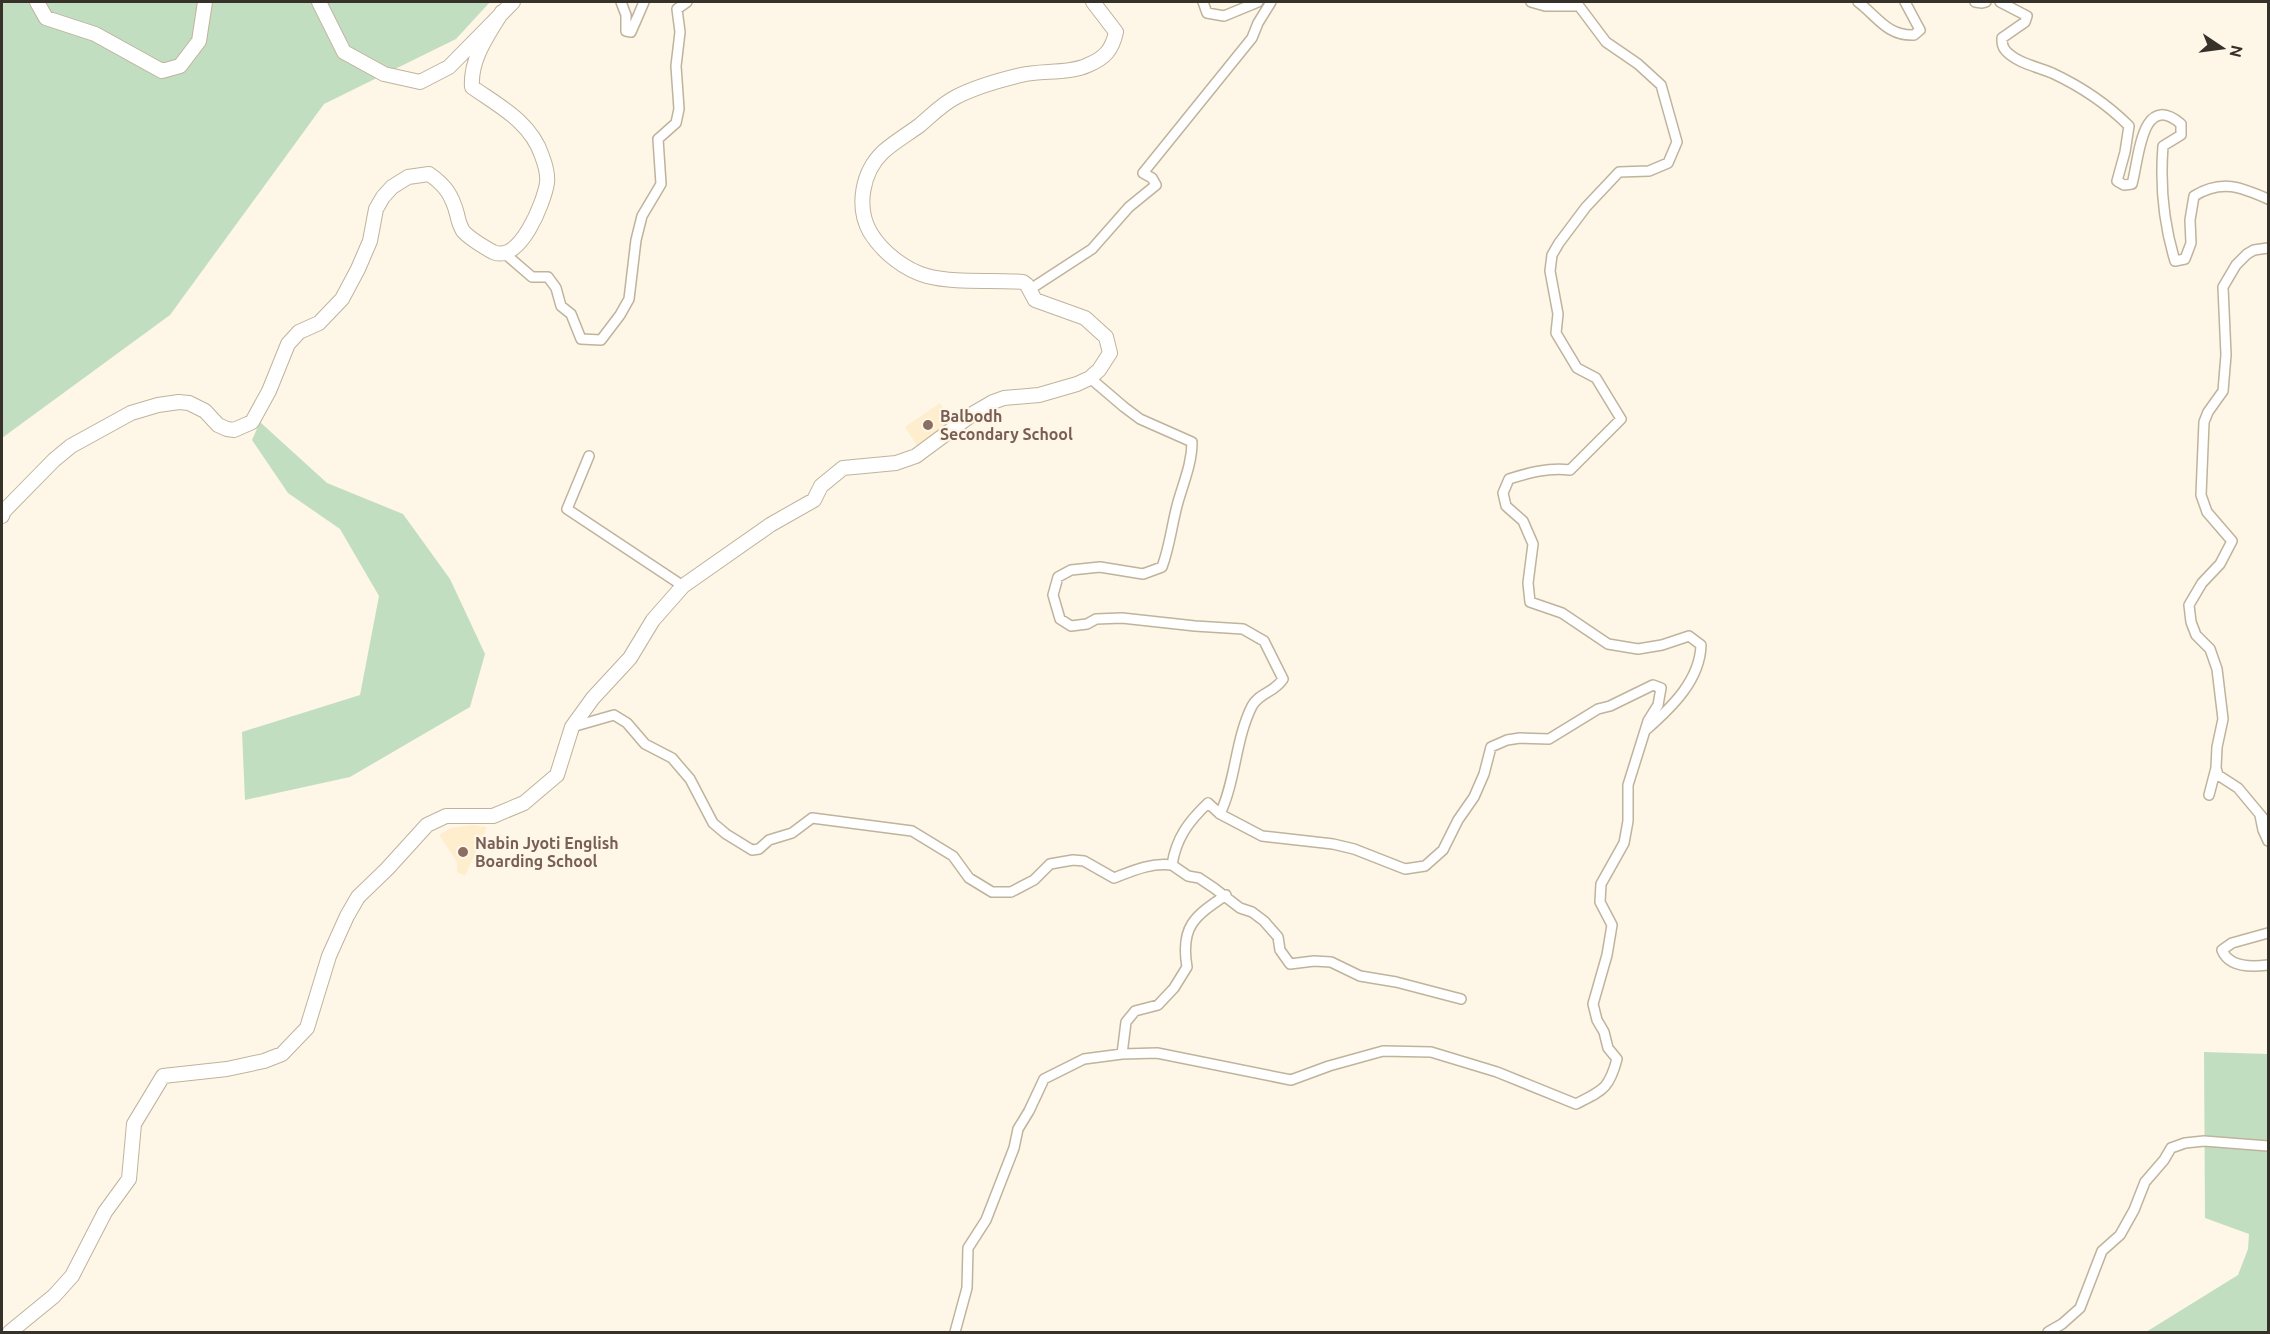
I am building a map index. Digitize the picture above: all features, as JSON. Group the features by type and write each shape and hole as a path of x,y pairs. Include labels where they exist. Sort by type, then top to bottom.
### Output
{"main road":[{"path":"38,2 46,18 95,34 162,71 180,66 199,41 206,2"},
{"path":"319,2 344,52 384,74 420,82 449,67 513,2"},
{"path":"10,1332 54,1296 72,1276 105,1212 129,1179 134,1124 163,1076 227,1069 264,1061 282,1054 307,1028 329,956 358,897 427,825 446,816 493,816 524,803 557,775 572,727 593,698 630,658 652,620 683,586 770,525 814,500 821,486 843,468 896,463 916,456 974,413 993,402 1004,398 1040,395 1077,384 1100,370 1110,353 1106,338 1085,318 1035,300 1023,282 941,279 914,271 893,256 872,234 861,206 863,190 871,170 882,153 944,103 958,95 1023,74 1086,67 1105,56 1113,46 1116,32 1093,2"},
{"path":"2,516 4,511 54,460 71,446 131,413 179,402 189,403 205,411 218,425 227,429 234,430 252,422 269,391 288,344 299,332 319,323 342,299 370,241 376,209 392,187 408,177 429,174 440,181 452,195 464,231 496,253 518,245 531,227 543,201 548,180 542,154 523,125 508,111 472,87 471,75 482,44 502,12"}],"street":[{"path":"621,2 626,15 626,31 631,32 644,2"},
{"path":"503,252 532,277 548,277 556,288 561,306 571,315 581,339 601,340 620,315 631,292 636,240 642,216 661,184 658,139 676,123 679,111 676,66 680,32 677,9 687,2"},
{"path":"1203,2 1207,13 1224,16 1258,2"},
{"path":"1029,290 1092,249 1129,207 1156,185 1152,178 1143,173 1252,38 1271,2"},
{"path":"1531,2 1545,6 1579,6 1606,42 1638,64 1661,85 1677,142 1668,163 1649,171 1619,172 1586,207 1552,255 1550,271 1558,314 1556,333 1577,368 1596,378 1621,419 1570,470 1554,469 1509,479 1503,493 1506,506 1523,521 1533,544 1528,583 1530,602 1562,613 1608,644 1638,649 1662,645 1689,636 1701,645 1700,660 1683,693 1669,710 1646,730"},
{"path":"1858,2 1891,31 1914,35 1920,30 1905,2"},
{"path":"1975,2 1986,2"},
{"path":"2000,2 2027,16 2025,22 2002,38 2002,45 2006,51 2076,86 2112,109 2129,126 2117,181 2124,185 2132,184 2143,132 2148,121 2161,114 2171,116 2181,124 2181,135 2163,146 2161,170 2170,245 2175,261 2185,259 2191,243 2190,220 2194,196 2212,187 2240,186 2268,199"},
{"path":"2209,795 2216,768 2217,747 2223,719 2217,669 2210,649 2196,635 2191,622 2189,605 2202,584 2220,564 2232,541 2207,512 2201,495 2204,422 2208,412 2223,391 2226,355 2223,287 2236,265 2247,254 2254,250 2268,248"},
{"path":"1090,378 1140,418 1192,442 1192,459 1162,567 1143,574 1100,567 1071,570 1065,573 1058,577 1053,595 1060,619 1071,626 1088,624 1096,620 1122,618 1243,629 1264,641 1282,679 1276,689 1263,695 1253,705 1241,738 1226,802 1220,814"},
{"path":"588,456 567,509 683,586"},
{"path":"955,1332 967,1288 968,1248 986,1220 1014,1148 1018,1129 1044,1079 1084,1059 1122,1054 1157,1053 1291,1080 1329,1066 1383,1051 1431,1052 1497,1072 1576,1104 1607,1086 1617,1059 1608,1048 1605,1032 1597,1020 1593,1004 1608,955 1612,925 1600,902 1601,884 1624,843 1628,821 1628,785 1646,730 1658,705 1661,688 1653,685 1599,709 1549,739 1520,738 1507,740 1491,747 1484,774 1474,797 1458,820 1443,850 1425,866 1405,869 1343,846 1262,836 1220,814 1208,803 1194,817 1175,847 1172,865"},
{"path":"572,727 614,715 627,723 645,744 672,758 690,779 713,823 752,850 759,849 769,840 792,833 812,818 912,831 953,856 969,878 992,892 1011,892 1034,880 1050,864 1073,860 1084,861 1114,878 1141,868 1172,865 1226,895 1240,908 1252,912 1264,921 1278,937 1280,950 1290,964 1314,961 1331,962 1359,976 1396,982 1461,999"},
{"path":"2216,768 2218,775 2238,788 2268,824"},
{"path":"2259,813 2268,841"},
{"path":"1122,1054 1126,1022 1136,1011 1158,1005 1174,988 1187,967 1186,932 1200,913 1226,895"},
{"path":"2268,933 2232,943 2222,950 2228,960 2240,964 2251,967 2268,965"},
{"path":"2048,1332 2062,1324 2080,1308 2102,1251 2120,1235 2134,1210 2145,1182 2171,1148 2185,1143 2204,1142 2268,1146"}],"shaded area":[{"name":"Balbodh Secondary School","path":"940,403 951,422 918,447 905,427"},
{"name":"Nabin Jyoti English Boarding School","path":"473,825 487,827 465,876 457,872 457,862 439,835 451,828"}],"green space":[{"path":"2,2 490,2 456,39 324,104 170,315 2,438"},
{"path":"260,422 327,483 403,514 450,579 485,654 470,707 350,777 245,800 242,732 360,695 379,596 340,529 288,493 252,440"},
{"path":"2204,1052 2268,1054 2268,1332 2146,1332 2238,1275 2248,1249 2249,1234 2205,1218"}],"place":[{"name":"Balbodh Secondary School","path":"928,425"},
{"name":"Nabin Jyoti English Boarding School","path":"463,852"}]}
